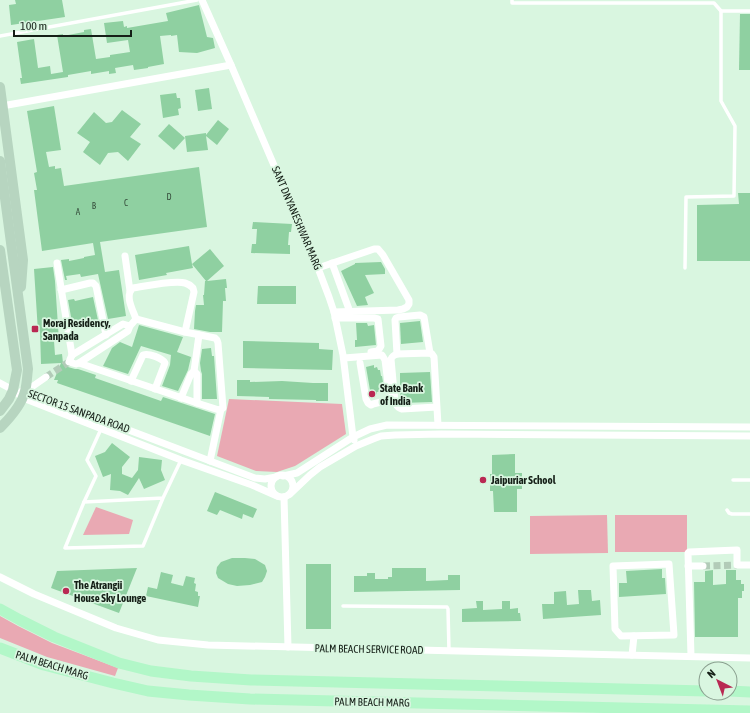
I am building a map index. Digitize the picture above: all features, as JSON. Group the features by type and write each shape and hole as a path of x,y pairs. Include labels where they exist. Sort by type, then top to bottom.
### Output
{"main road":[{"path":"0,87 23,260 20,309"},
{"path":"0,161 28,369 24,395 0,428"},
{"path":"0,250 17,370 13,390 9,399 0,411"},
{"path":"0,287 8,310"},
{"name":"PALM BEACH MARG","path":"0,609 54,637 119,663 151,671 191,676 251,680 698,691"},
{"name":"PALM BEACH MARG","path":"0,648 44,665 113,683 148,691 189,695 250,699 750,711"},
{"path":"738,691 750,692"}],"street":[{"name":"SANT DNYANESHWAR MARG","path":"202,0 232,65 329,296 344,357 353,437 356,446"},
{"path":"2,106 232,65"},
{"path":"318,268 374,249 378,249 384,255 409,300 407,307 398,310 350,312 334,315"},
{"path":"125,256 130,291 129,299 136,319"},
{"path":"57,263 72,355 69,362 76,364 79,363 181,398 219,410 221,409"},
{"path":"332,263 350,312"},
{"path":"130,291 133,288 170,283 185,283 194,288 185,332"},
{"path":"61,290 94,284 97,289 106,335"},
{"path":"329,296 343,292"},
{"path":"334,315 376,318 379,322 380,349 377,352 344,357"},
{"path":"397,354 396,318 420,315 424,317 430,353 434,357 438,425"},
{"path":"79,363 128,331 136,319"},
{"path":"136,319 215,338 217,340 223,408 221,409 210,461"},
{"path":"72,355 123,324 130,326"},
{"path":"181,398 191,374 194,371 199,335"},
{"path":"430,353 397,354 392,356 395,403 402,409 437,407"},
{"path":"131,381 143,355 146,354 162,359 165,362 155,389"},
{"path":"344,357 382,355 385,360 389,400 371,405 368,403 360,363"},
{"path":"194,371 197,374 197,403"},
{"path":"24,395 46,377"},
{"path":"0,383 13,390"},
{"name":"SECTOR 15 SANPADA ROAD","path":"13,390 101,429 181,460 283,496"},
{"name":"SECTOR 15 SANPADA ROAD","path":"24,395 255,478 265,479 297,473 353,437 370,429 387,425 750,427"},
{"path":"283,496 320,467 356,446 381,436 750,436"},
{"path":"280,477 290,478 293,488 283,496 274,494 271,487 274,480 280,477"},
{"path":"283,496 288,647"},
{"path":"691,656 688,553 736,550 737,565 750,565"},
{"path":"670,564 674,635 634,636 621,636 615,629 613,566 670,564"},
{"path":"688,566 703,566"},
{"name":"PALM BEACH SERVICE ROAD","path":"0,577 34,594 116,628 158,640 208,645 750,658"},
{"path":"632,655 634,636"}],"lane":[{"path":"0,36 197,0"},
{"path":"512,0 512,3 714,3 721,10 750,10"},
{"path":"685,268 686,196 734,196 735,126 721,101 721,10"},
{"path":"101,429 87,460 96,476 65,548 143,546 181,460"},
{"path":"733,480 750,480"},
{"path":"84,502 163,498"},
{"path":"727,510 732,514 750,514"},
{"path":"343,606 447,607 449,651"}],"shaded area":[{"path":"229,399 342,404 346,434 295,466 277,472 256,471 217,456"},
{"path":"96,507 133,520 129,534 83,535"},
{"path":"607,515 608,553 530,554 530,516"},
{"path":"615,515 687,515 687,552 615,552"},
{"path":"0,616 52,643 118,668 115,676 47,657 0,638"}],"building":[{"path":"15,0 62,0 65,17 11,25 9,5 16,4"},
{"path":"199,5 207,37 213,38 215,48 197,53 179,52 177,35 160,36 164,64 134,70 133,65 115,68 116,73 109,74 109,71 91,74 91,71 68,75 68,77 21,84 20,78 22,78 17,42 34,39 38,68 50,66 51,74 63,72 57,35 63,34 63,36 84,32 84,30 91,29 96,59 110,57 110,55 130,52 128,40 107,43 104,23 123,21 124,27 127,26 127,28 168,21 166,13"},
{"path":"740,14 750,14 750,70 739,70"},
{"path":"209,88 212,109 198,111 195,90"},
{"path":"176,93 177,98 180,98 181,108 178,109 179,115 163,118 160,95"},
{"path":"54,106 61,150 46,152 49,167 55,166 55,169 61,168 64,186 199,167 207,227 100,242 105,272 119,270 126,316 108,319 98,274 81,277 80,274 66,276 67,280 65,280 61,260 69,259 69,261 95,255 93,243 42,251 34,190 37,190 34,173 37,172 27,111"},
{"path":"122,110 141,124 130,137 141,144 128,161 118,152 108,153 100,165 83,152 90,142 77,133 94,112 106,123 112,122"},
{"path":"218,120 229,129 217,145 206,136 208,150 187,152 185,136 206,133 206,135"},
{"path":"169,124 185,138 174,150 158,136"},
{"path":"738,193 750,193 750,261 697,261 697,205 739,204"},
{"path":"253,222 292,224 291,232 289,232 288,245 290,245 290,254 251,253 252,244 256,244 257,229 252,229"},
{"path":"189,246 193,268 139,280 135,255"},
{"path":"210,249 224,266 207,281 226,279 227,288 225,288 226,301 223,301 222,332 210,332 194,329 196,305 204,305 203,295 206,281 192,264"},
{"path":"381,262 385,269 385,274 365,275 374,293 365,297 368,305 357,306 341,271 355,263"},
{"path":"53,267 59,341 54,341 55,355 62,354 62,363 68,367 96,375 95,378 161,401 163,397 215,414 210,436 57,383 58,380 54,380 61,363 41,364 40,331 38,332 34,269"},
{"path":"258,286 296,286 296,304 257,304"},
{"path":"93,297 98,320 95,321 96,326 73,328 68,300 74,299 75,301"},
{"path":"420,321 423,342 401,344 400,323"},
{"path":"356,323 367,323 368,326 374,325 376,345 355,347 355,340 357,340"},
{"path":"139,325 183,337 177,352 191,357 188,370 178,391 162,386 170,365 171,355 141,346 128,374 103,366 112,348 120,342 132,347"},
{"path":"243,341 319,343 319,349 333,350 332,370 243,368"},
{"path":"211,348 212,356 214,356 217,399 202,399 202,374 200,363 202,349"},
{"path":"374,365 374,368 377,367 378,370 380,370 383,382 383,391 377,392 377,394 371,396 366,367"},
{"path":"430,372 432,402 401,403 400,373"},
{"path":"237,380 250,380 250,382 282,381 328,383 328,401 269,399 269,397 237,396"},
{"path":"112,443 130,457 122,467 122,474 132,478 138,470 139,457 162,460 161,470 165,480 144,489 139,478 128,495 120,491 110,490 111,474 103,477 95,456 105,452"},
{"path":"515,454 515,473 522,473 522,489 517,489 517,512 494,512 493,491 490,491 492,455"},
{"path":"215,492 257,509 253,518 243,514 242,519 220,510 217,515 207,511"},
{"path":"232,558 255,559 265,565 267,571 262,582 237,586 228,584 218,578 216,573 217,567 221,562"},
{"path":"306,564 331,564 331,629 306,629"},
{"path":"137,568 119,613 51,588 57,571"},
{"path":"392,568 426,568 426,581 448,580 448,575 460,575 460,590 354,592 354,576 367,576 367,573 375,573 375,579 388,579 388,577 392,577"},
{"path":"662,569 662,578 665,578 666,594 619,597 619,583 627,583 626,571"},
{"path":"713,570 713,585 726,584 726,570 736,570 736,580 741,580 741,584 744,584 742,598 738,598 738,637 695,637 694,582 705,582 705,571"},
{"path":"161,572 173,575 171,583 183,586 186,576 195,578 195,591 198,592 198,596 200,596 198,607 146,596 148,587 157,589"},
{"path":"578,590 591,590 592,601 600,600 601,615 543,619 542,604 554,604 554,592 566,591 567,605 579,604"},
{"path":"476,601 483,601 483,610 502,609 502,601 510,601 510,609 518,608 521,621 462,622 462,609 477,608"}],"tunnel":[{"path":"46,377 69,362"},
{"path":"703,566 737,565"}],"place":[{"name":"Moraj Residency, Sanpada","path":"35,329"},
{"name":"State Bank of India","path":"372,394"},
{"name":"Jaipuriar School","path":"483,480"},
{"name":"The Atrangii House Sky Lounge","path":"66,591"}]}
